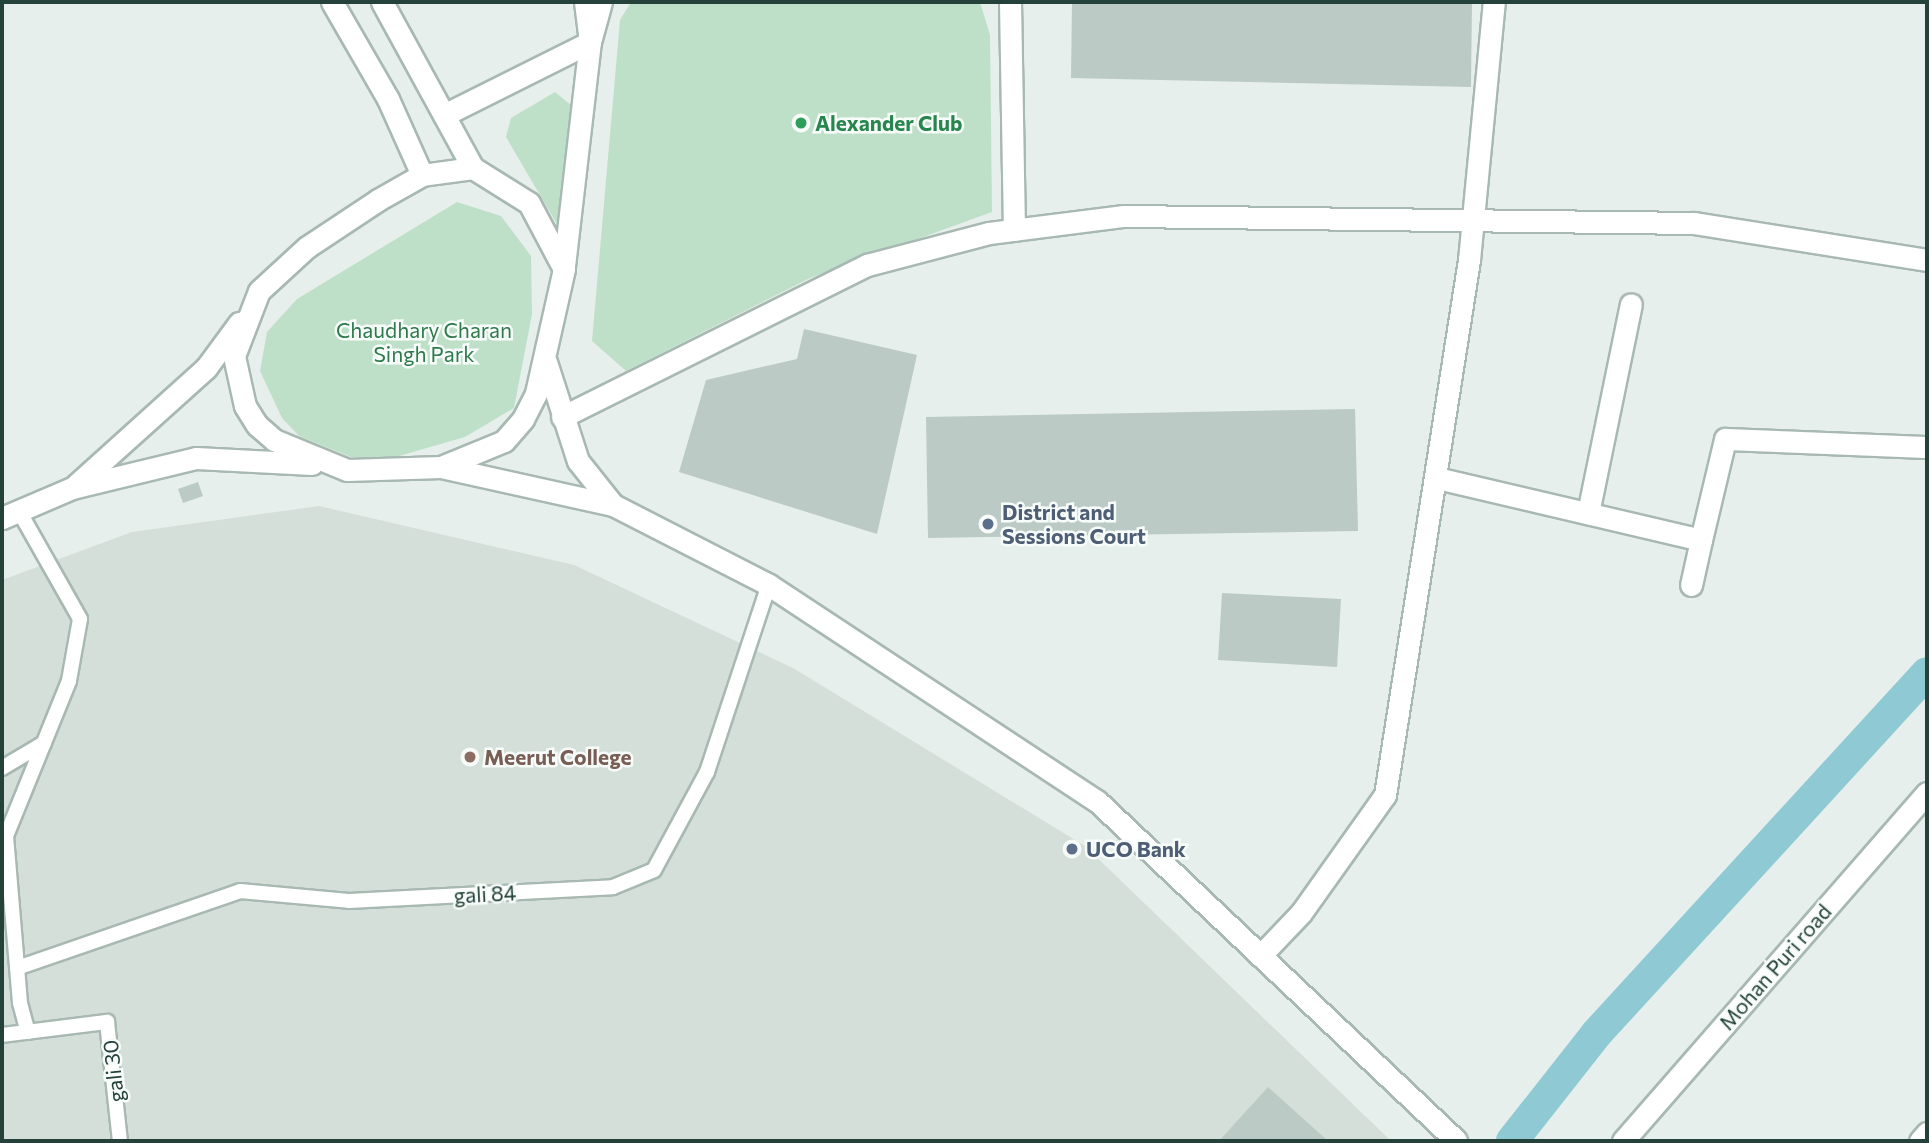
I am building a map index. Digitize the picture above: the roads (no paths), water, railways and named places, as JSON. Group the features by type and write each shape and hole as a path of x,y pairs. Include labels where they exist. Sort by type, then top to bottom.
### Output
{"street":[{"path":"332,2 388,99 422,175"},
{"path":"382,2 473,169 529,203 564,269"},
{"path":"585,2 590,42"},
{"path":"441,467 504,441 537,393 564,269 590,42 601,2"},
{"path":"1010,2 1014,230"},
{"path":"1260,956 1301,913 1385,795 1437,478 1473,219 1494,2"},
{"path":"444,115 590,42"},
{"path":"72,488 206,368 258,291 307,247 422,175 473,169"},
{"path":"562,417 867,265 1014,230 1124,216 1694,223 1927,260"},
{"path":"1588,513 1631,304"},
{"path":"245,314 234,356 245,406 274,440 327,464"},
{"path":"545,357 578,461 613,505"},
{"path":"1691,585 1725,439 1927,447"},
{"path":"10,514 72,488 196,458 327,464 368,472 441,467 613,505 769,585 1097,801 1445,1138"},
{"path":"1437,478 1701,540"},
{"name":"Mohan Puri road","path":"1623,1141 1927,793"},
{"path":"1920,1141 1927,1133"}],"lane":[{"path":"10,514 80,619 69,681 6,836 17,968 28,1032"},
{"name":"gali 84","path":"17,968 240,891 376,900 613,887 654,870 707,772 769,585"},
{"path":"2,768 44,743"},
{"name":"gali 30","path":"2,1035 107,1022 120,1141"}],"waterway":[{"path":"1512,1141 1597,1033 1927,673"}],"place":[{"name":"Alexander Club","path":"801,123"},
{"name":"District and Sessions Court","path":"988,524"},
{"name":"Meerut College","path":"470,757"},
{"name":"UCO Bank","path":"1072,849"}],"park label":[{"name":"Chaudhary Charan Singh Park","path":"424,342"}]}
